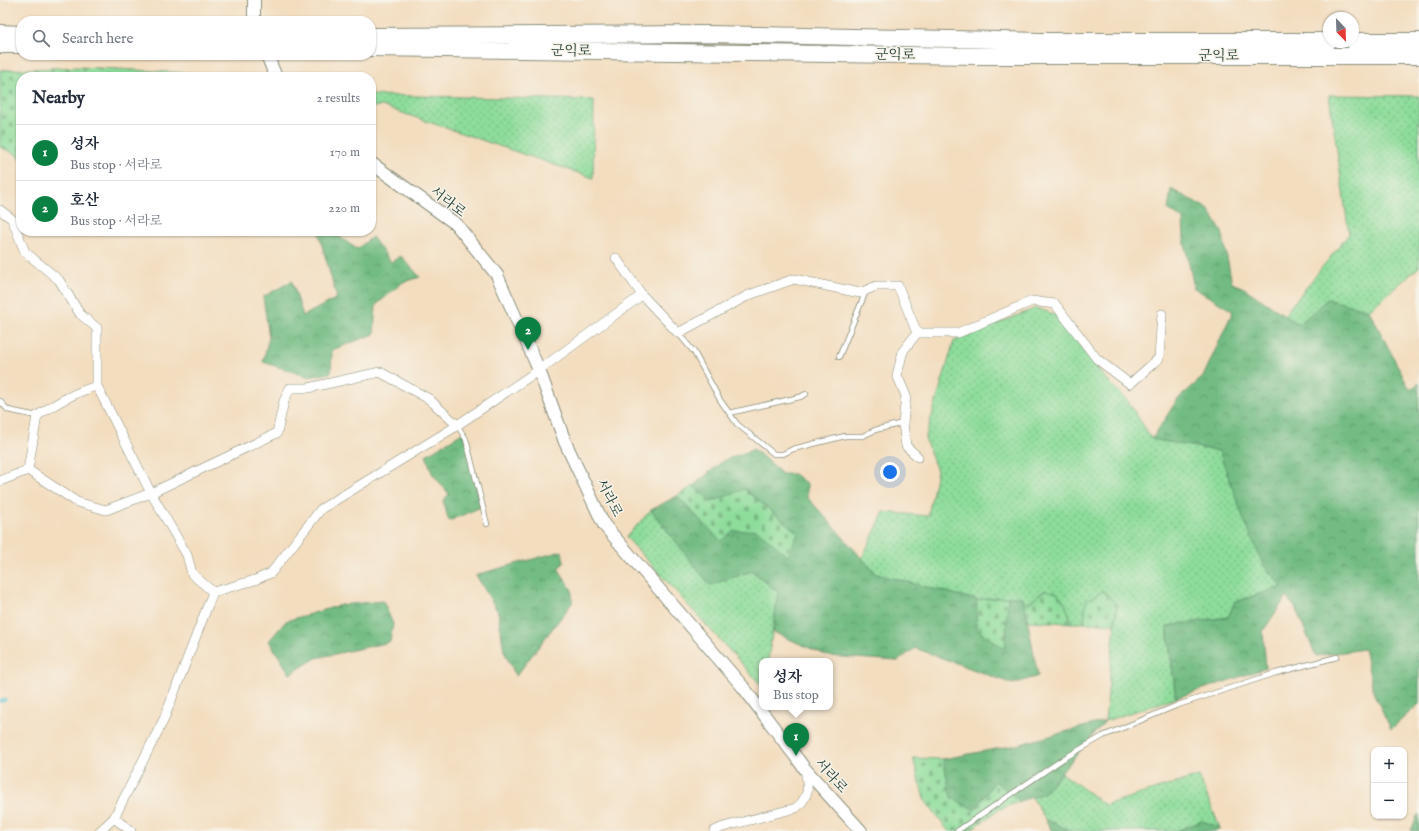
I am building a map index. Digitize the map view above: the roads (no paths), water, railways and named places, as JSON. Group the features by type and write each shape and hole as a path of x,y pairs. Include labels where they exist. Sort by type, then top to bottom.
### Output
{"highway":[{"path":"0,34 16,34"},
{"name":"군익로","path":"376,36 708,34 1041,41 1323,41"},
{"path":"1359,41 1419,41"},
{"path":"0,45 16,45"},
{"name":"군익로","path":"376,48 978,56 1419,56"}],"street":[{"path":"254,0 254,16"},
{"path":"269,60 274,72"},
{"name":"서라로","path":"376,167 456,224 497,275 539,370 565,442 604,525 743,687 759,709"},
{"path":"0,210 12,219 16,229"},
{"path":"19,236 25,252 59,280 80,314 96,328 97,386 151,493 187,555 192,574 213,592"},
{"path":"616,258 642,295 678,333 749,295 794,280 860,293 876,286 898,286 917,333"},
{"path":"213,592 255,580 271,573 321,509 457,425 539,370 642,295"},
{"path":"917,333 958,333 1032,301 1055,304 1097,359 1130,384 1159,358 1162,314"},
{"path":"917,333 902,351 897,375 906,396 903,423 906,446 918,457"},
{"path":"28,470 77,502 106,510 151,493 277,433 284,401 290,388 308,388 380,372 429,399 457,425"},
{"path":"28,470 37,416 55,403 80,391 97,386"},
{"path":"0,481 28,470"},
{"path":"100,831 114,818 164,719 213,592"},
{"name":"서라로","path":"760,710 804,769 861,831"},
{"path":"714,831 723,827 796,808 804,801 808,788 804,769"},
{"path":"114,818 131,831"}],"lane":[{"path":"839,357 867,290"},
{"path":"678,333 694,352 720,400 737,424 774,454 783,454 793,449 845,436 863,436 875,430 903,423"},
{"path":"729,412 800,397 806,394"},
{"path":"0,401 8,410 37,416"},
{"path":"457,425 466,439 487,524"},
{"path":"957,831 1063,759 1103,736 1178,705 1276,673 1337,657"}],"waterway":[{"path":"0,701 5,700"}],"place":[{"name":"호산","path":"528,350"},
{"name":"성자","path":"796,756"}]}
